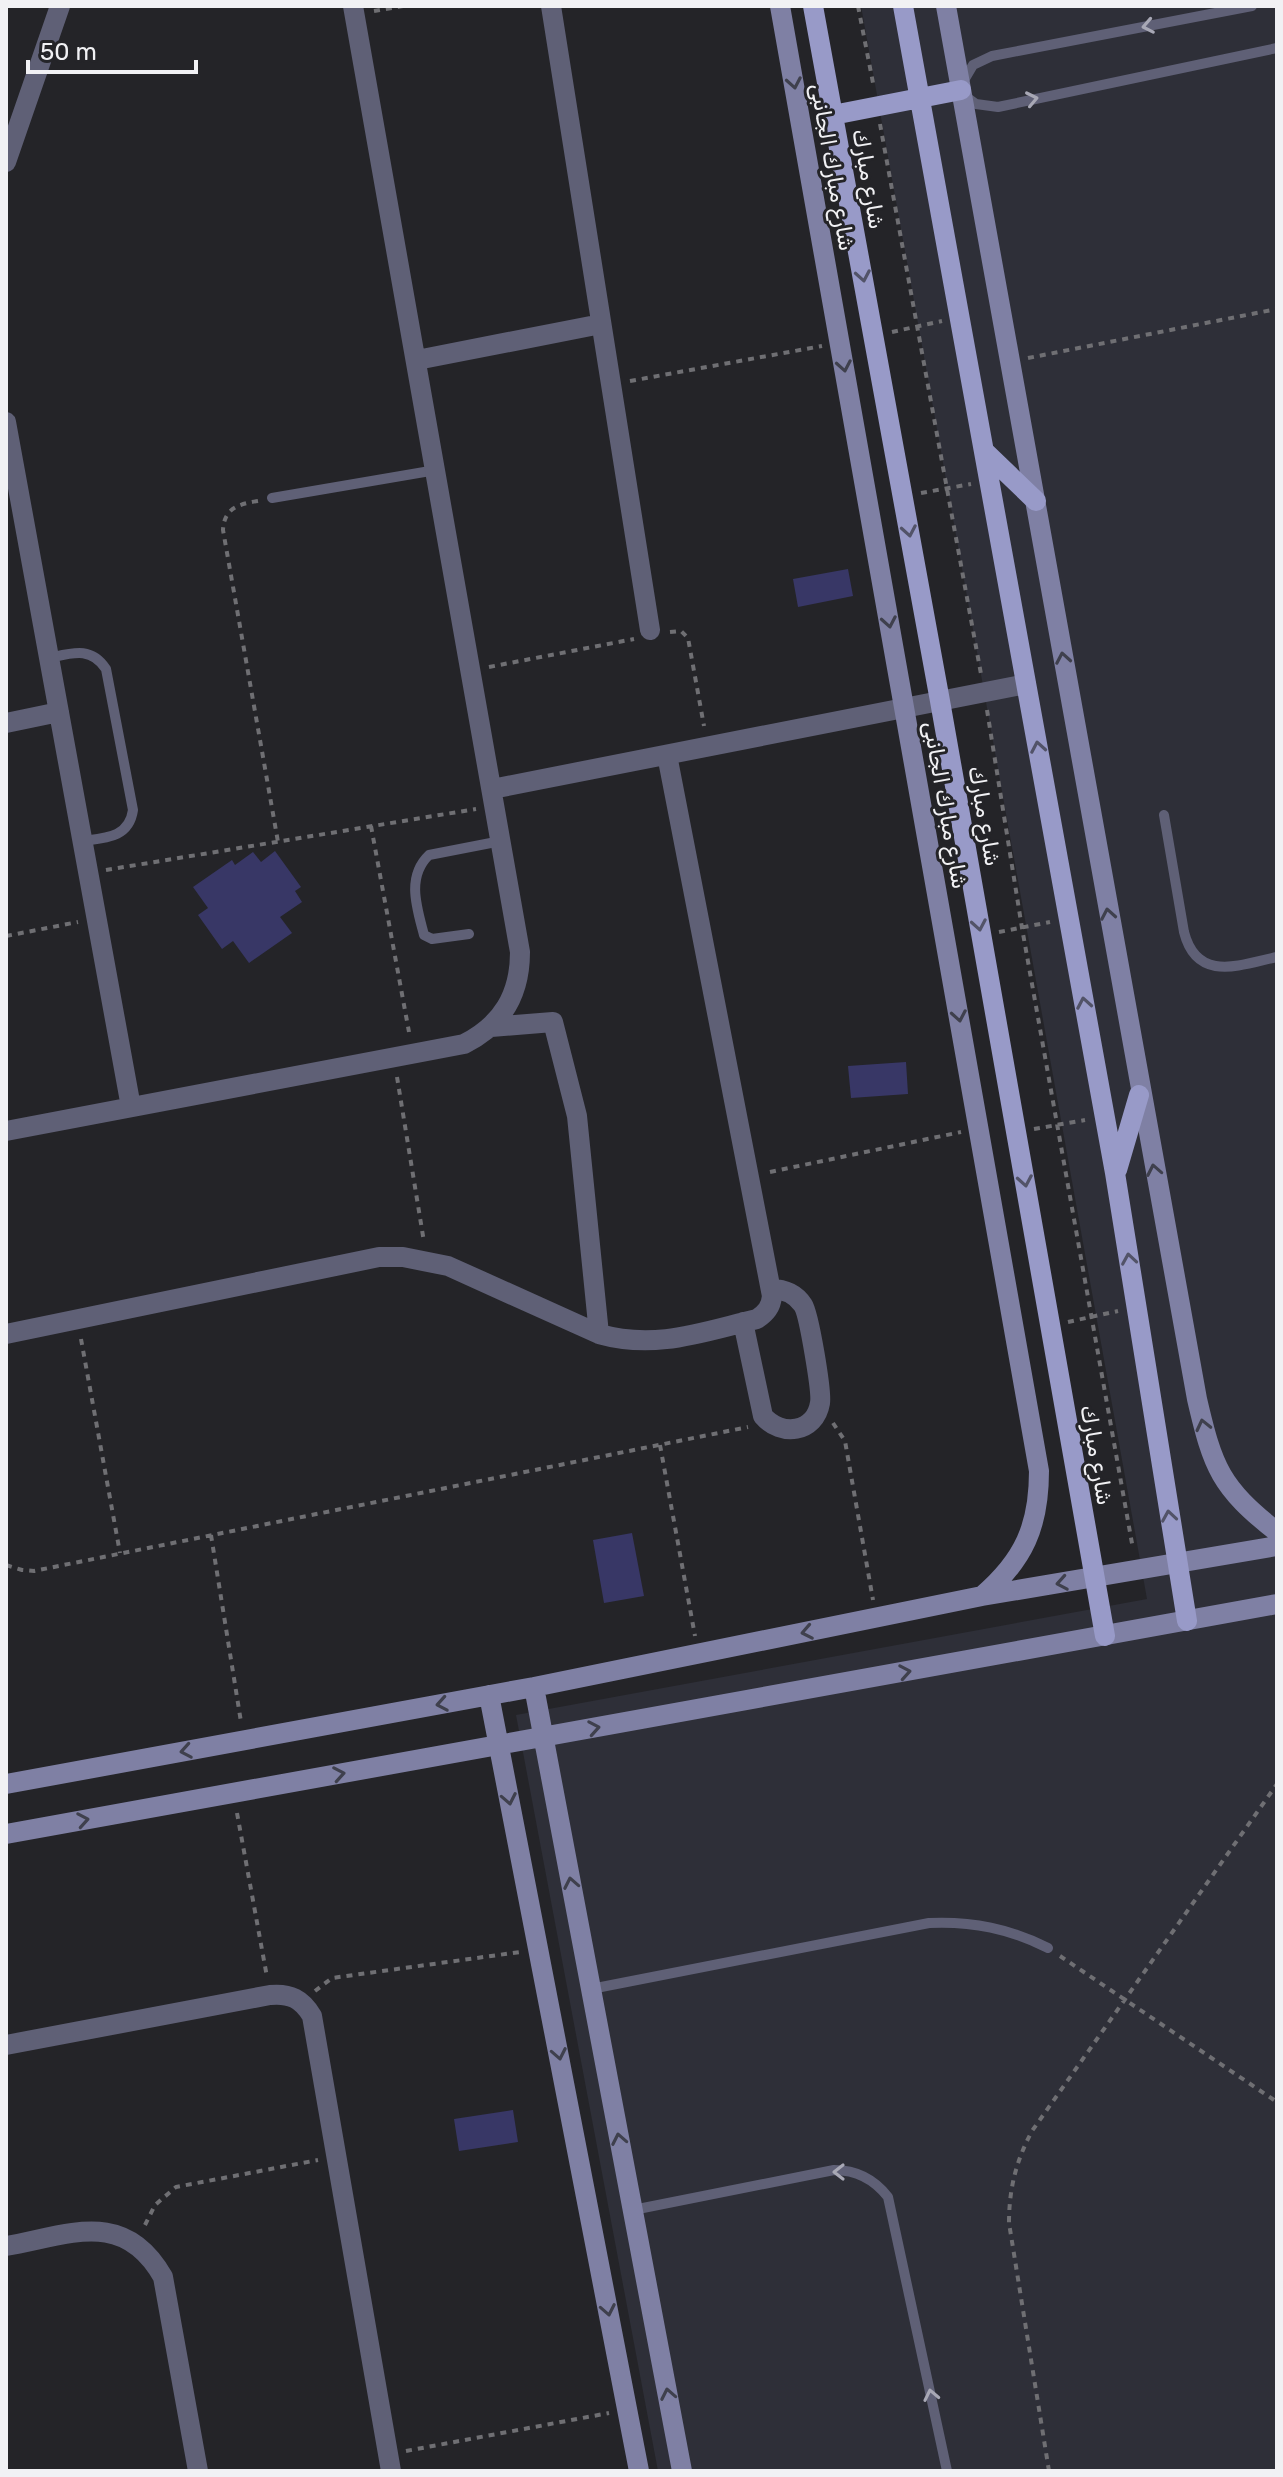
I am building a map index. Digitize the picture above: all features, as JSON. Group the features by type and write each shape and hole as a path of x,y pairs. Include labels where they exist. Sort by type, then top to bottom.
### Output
{"main road":[{"name":"شارع مبارك الجانبى","path":"780,6 1039,1471 1035,1518 1027,1541 1015,1562 982,1596"},
{"name":"شارع مبارك","path":"813,6 940,701 1105,1636"},
{"path":"903,6 1105,1116 1187,1621"},
{"path":"946,6 1139,1095 1206,1438 1216,1467 1230,1489 1244,1506 1277,1532"},
{"path":"833,115 961,90"},
{"path":"984,451 1036,501"},
{"path":"1115,1173 1139,1095"},
{"path":"6,1784 534,1687 982,1596 1277,1546"},
{"path":"6,1834 1277,1604"},
{"path":"534,1687 682,2471"},
{"path":"489,1695 639,2471"}],"street":[{"path":"6,162 60,6"},
{"path":"551,6 649,634"},
{"path":"6,1131 464,1044 491,1027 511,1001 520,969 520,952 354,10"},
{"path":"417,360 601,324"},
{"path":"6,422 131,1107"},
{"path":"493,797 667,755 1026,684"},
{"path":"6,723 59,712"},
{"path":"6,1334 379,1257 427,1260 448,1266 599,1334 618,1339 654,1342 757,1319 768,1310 771,1289 667,755"},
{"path":"491,1027 553,1022 577,1116 599,1334"},
{"path":"743,1322 763,1416 769,1423 784,1430 793,1430 810,1422 817,1415 821,1395 806,1310 795,1296 771,1289"},
{"path":"6,2045 270,1995 291,1996 307,2008 312,2016 389,2463"},
{"path":"6,2246 98,2230 122,2236 143,2249 163,2277 198,2471"}],"lane":[{"path":"1252,6 982,59 967,72 961,90 976,104 998,107 1277,48"},
{"path":"272,498 436,470"},
{"path":"49,658 85,652 100,660 106,669 133,810 132,819 122,832 82,841"},
{"path":"1164,815 1184,932 1190,949 1204,963 1224,968 1277,957"},
{"path":"469,934 432,939 424,935 415,892 416,872 429,855 501,841"},
{"path":"591,1989 929,1923 986,1925 1048,1948"},
{"path":"633,2210 834,2170 855,2172 873,2181 888,2197 947,2471"}],"path":[{"path":"354,10 403,6"},
{"path":"858,6 985,692 1022,928 1137,1571"},
{"path":"1010,361 1277,309"},
{"path":"874,336 959,317"},
{"path":"611,384 840,343"},
{"path":"903,496 990,481"},
{"path":"272,498 234,506 225,516 223,530 278,842"},
{"path":"471,671 649,634 681,631 688,638 707,747"},
{"path":"88,873 371,826 493,797"},
{"path":"371,826 427,1260"},
{"path":"6,936 96,919"},
{"path":"981,935 1069,919"},
{"path":"1016,1132 1105,1116"},
{"path":"748,1177 979,1128"},
{"path":"1051,1327 1136,1307"},
{"path":"77,1319 120,1553"},
{"path":"817,1415 831,1421 845,1441 876,1618"},
{"path":"8,1567 34,1571 769,1423"},
{"path":"660,1445 698,1654"},
{"path":"211,1535 244,1740"},
{"path":"1049,2471 1009,2223 1011,2185 1023,2148 1277,1784"},
{"path":"233,1793 270,1995"},
{"path":"1048,1948 1277,2102"},
{"path":"307,2008 314,1992 332,1978 538,1949"},
{"path":"143,2249 148,2215 176,2187 336,2156"},
{"path":"389,2463 627,2410"}],"shaded area":[{"path":"861,6 1277,6 1277,2471 658,2471 516,1715 1147,1599"}],"building":[{"path":"848,569 853,596 798,607 793,579"},
{"path":"275,851 301,887 295,891 302,902 280,917 292,933 249,963 233,941 222,949 198,915 208,908 193,887 232,860 235,865 253,852 261,862"},
{"path":"906,1062 908,1094 851,1098 848,1066"},
{"path":"632,1533 644,1596 604,1603 593,1540"},
{"path":"513,2110 518,2142 459,2151 454,2119"}]}
